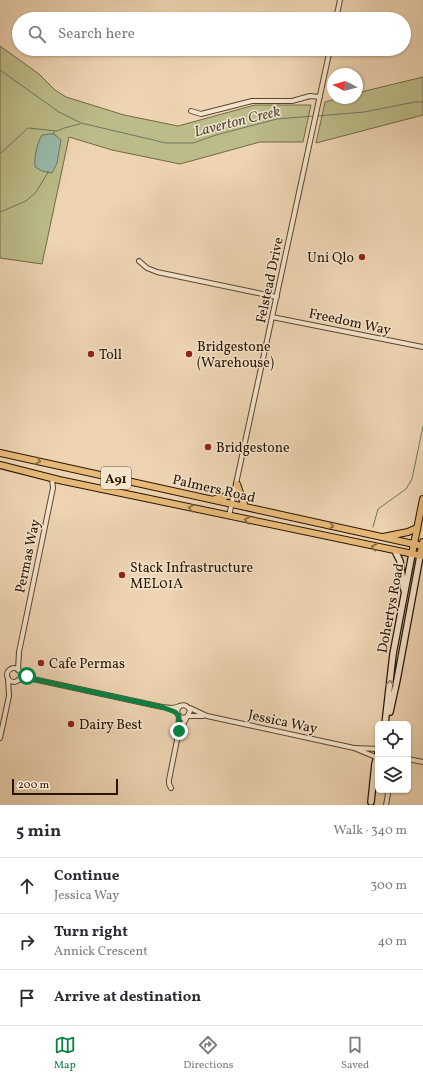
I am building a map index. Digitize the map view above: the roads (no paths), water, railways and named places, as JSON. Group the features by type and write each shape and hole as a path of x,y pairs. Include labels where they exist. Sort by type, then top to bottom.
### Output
{"main road":[{"name":"Palmers Road","path":"0,452 211,500 423,545"},
{"name":"Palmers Road","path":"0,465 59,480 422,556"},
{"path":"237,484 245,507"},
{"path":"211,500 234,494"},
{"name":"Dohertys Road","path":"387,721 393,654 423,499"},
{"path":"382,537 408,532 417,528"},
{"name":"Dohertys Road","path":"388,721 420,571 423,545"},
{"path":"395,551 400,561 404,597"},
{"path":"370,804 375,770"},
{"path":"370,804 375,785"}],"street":[{"path":"337,12 340,0"},
{"name":"Felstead Drive","path":"229,516 329,56"},
{"path":"191,111 202,114 252,101 292,101 310,96 320,97"},
{"path":"139,261 147,268 157,272 277,297"},
{"name":"Freedom Way","path":"272,317 423,347"},
{"name":"Permas Way","path":"18,671 19,652 52,488 52,478"},
{"name":"Permas Way","path":"52,488 59,480"},
{"name":"Permas Way","path":"10,670 19,652"},
{"path":"0,738 9,696 7,674 13,668 33,679 162,707 173,708 185,705 189,708 190,712 178,735"},
{"path":"9,696 20,676 18,671"},
{"path":"8,678 12,681 33,679"},
{"path":"171,788 169,780 178,735 179,715 177,710 180,706"},
{"path":"162,707 183,718 188,716"},
{"name":"Jessica Way","path":"189,708 195,712 207,716 354,748 375,756"},
{"name":"Jessica Way","path":"188,716 207,716"},
{"name":"Jessica Way","path":"354,748 375,749"},
{"path":"411,760 423,762"},
{"path":"386,805 388,793"}],"waterway":[{"name":"Laverton Creek","path":"0,70 59,112 81,123 166,143 193,143 216,135 277,119 314,116"},
{"name":"Laverton Creek","path":"317,116 364,112 415,102 423,102"},
{"path":"0,154 28,128 57,131 80,124"},
{"path":"0,212 26,201 36,192 48,171"},
{"path":"373,527 378,509 406,489 412,479 423,426"}],"place":[{"name":"Uni Qlo","path":"362,257"},
{"name":"Toll","path":"91,354"},
{"name":"Bridgestone (Warehouse)","path":"189,354"},
{"name":"Bridgestone","path":"208,447"},
{"name":"Stack Infrastructure MEL01A","path":"122,575"},
{"name":"Cafe Permas","path":"41,663"},
{"name":"Dairy Best","path":"71,724"}]}
